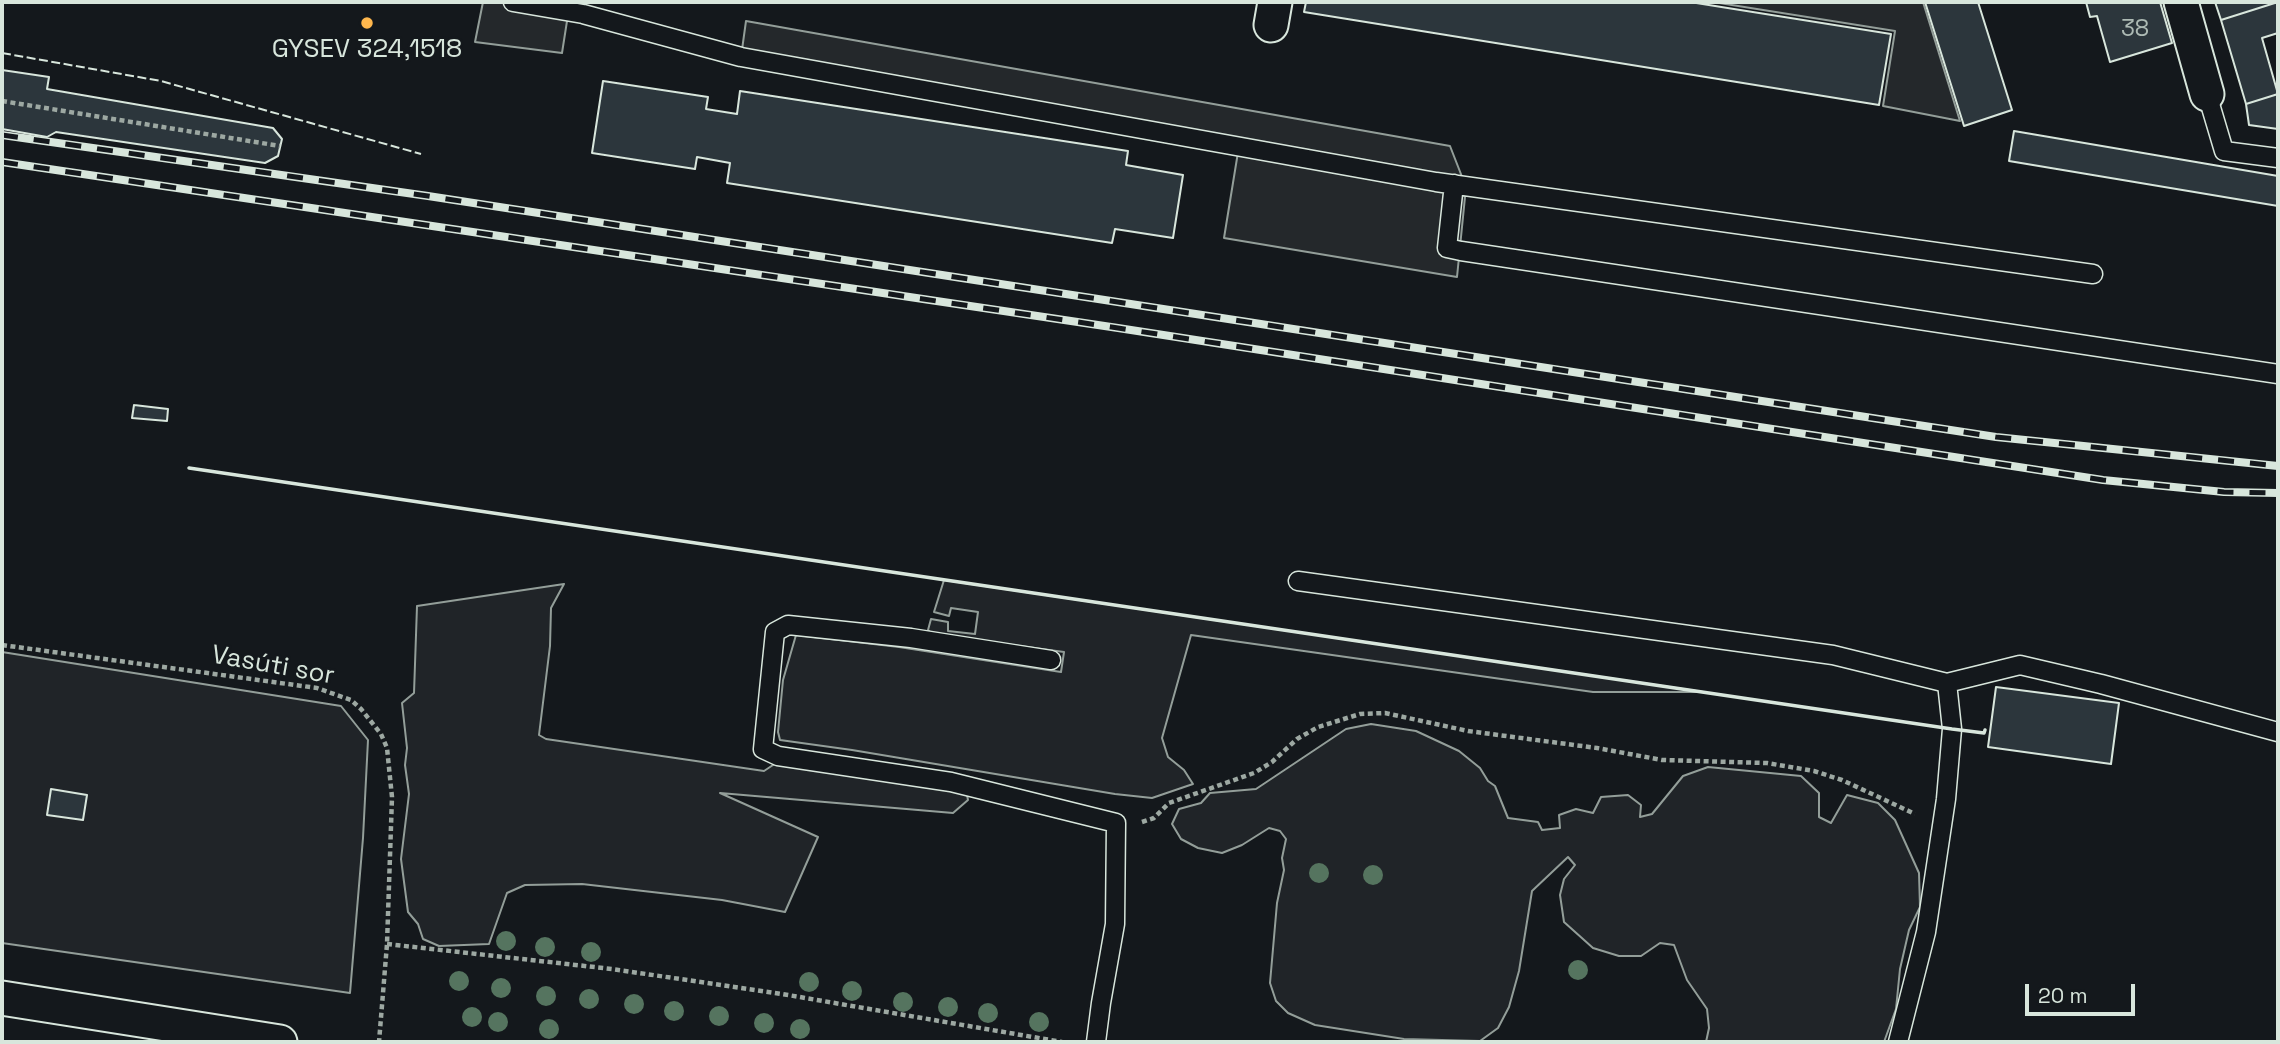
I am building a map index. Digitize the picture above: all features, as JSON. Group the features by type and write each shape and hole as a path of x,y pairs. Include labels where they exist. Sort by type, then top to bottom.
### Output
{"street":[{"path":"2181,2 2207,94"},
{"path":"2,998 280,1042"}],"lane":[{"path":"513,2 584,8 741,57 1454,184 2093,274"},
{"path":"2207,94 2224,151 2278,158"},
{"path":"1454,184 1447,248 2278,374"},
{"path":"1298,581 1833,655 1947,683 2020,664 2278,732"},
{"path":"1051,660 911,638 788,625 775,632 763,749 778,756 951,782 1116,823 1115,924 1097,1042"},
{"path":"1898,1042 1926,932 1943,821 1952,729 1947,683"}],"path":[{"path":"2,101 280,146"},
{"name":"Vasúti sor","path":"2,645 317,688 351,700 361,709 381,734 390,763 392,797 387,944 379,1042"},
{"path":"1116,823 1139,823 1154,818 1169,803 1254,773 1272,762 1297,739 1318,727 1360,714 1385,713 1468,731 1597,748 1662,760 1767,763 1814,771 1842,780 1927,820 1943,821"},
{"path":"387,944 612,968 1062,1042"}],"shaded area":[{"path":"483,2 570,2 562,53 475,42"},
{"path":"1713,2 1923,2 1960,121 1883,106 1895,31"},
{"path":"746,21 1450,146 1466,187 1457,277 1224,238 1239,146 741,57"},
{"path":"944,580 1703,692 1593,692 1191,635 1162,738 1168,757 1184,770 1193,784 1152,798 780,740 778,732 783,680 796,635 899,647 1061,672 1064,652 932,634 928,630 931,619 948,622 948,631 975,634 978,612 951,608 949,616 934,612"},
{"path":"564,584 551,608 550,646 539,735 546,739 764,771 773,765 775,759 965,785 968,800 953,813 720,793 818,837 785,912 722,900 582,884 525,885 507,893 489,944 439,946 423,939 418,924 408,912 401,859 409,794 402,703 414,693 417,606"},
{"path":"2,652 341,706 368,740 350,993 2,943"},
{"path":"1371,724 1416,731 1459,751 1480,768 1488,781 1495,786 1508,818 1538,822 1542,830 1560,828 1559,815 1576,809 1593,813 1601,797 1628,795 1641,805 1640,817 1652,814 1683,776 1708,767 1801,776 1819,793 1819,817 1831,823 1847,795 1878,803 1895,820 1919,873 1920,907 1909,930 1900,969 1896,1009 1884,1042 1706,1042 1709,1028 1707,1009 1687,980 1674,945 1660,943 1641,956 1619,956 1593,948 1564,922 1560,895 1564,879 1575,865 1568,857 1532,891 1519,971 1509,1007 1498,1028 1480,1041 1404,1039 1315,1025 1288,1013 1276,1001 1270,983 1286,839 1280,831 1269,828 1242,845 1222,853 1198,848 1181,839 1172,824 1179,809 1201,803 1210,793 1256,789 1346,729"}],"building":[{"path":"1306,2 1690,2 1891,34 1879,105 1304,12"},
{"path":"1925,2 1978,2 2012,110 1964,126"},
{"path":"2086,2 2160,2 2172,43 2110,62 2097,16 2090,17"},
{"path":"2215,2 2278,2 2221,20"},
{"path":"2278,2 2278,33 2262,38 2278,94 2246,104 2221,20"},
{"path":"2,70 49,77 47,89 273,128 282,139 278,156 265,163 56,132 47,137 2,129"},
{"path":"603,81 708,97 706,109 737,114 740,91 1128,151 1126,165 1183,175 1173,238 1115,229 1112,243 727,183 730,163 697,157 695,169 592,153"},
{"path":"2278,94 2278,129 2249,125 2246,104"},
{"path":"2014,131 2278,176 2278,206 2009,161"},
{"path":"134,405 168,409 167,421 132,418"},
{"path":"1996,687 2119,703 2111,764 1988,747"},
{"path":"51,789 87,795 83,820 47,815"}],"railway":[{"path":"2,135 428,196 1996,437 2278,466"},
{"path":"2,162 1118,328 2103,480 2224,492 2278,493"}],"fence":[{"path":"2,53 161,81 421,154"}],"wall":[{"path":"189,468 1952,729 1984,733 1985,730"}],"place":[{"name":"GYSEV 324,1518","path":"367,23"}]}
